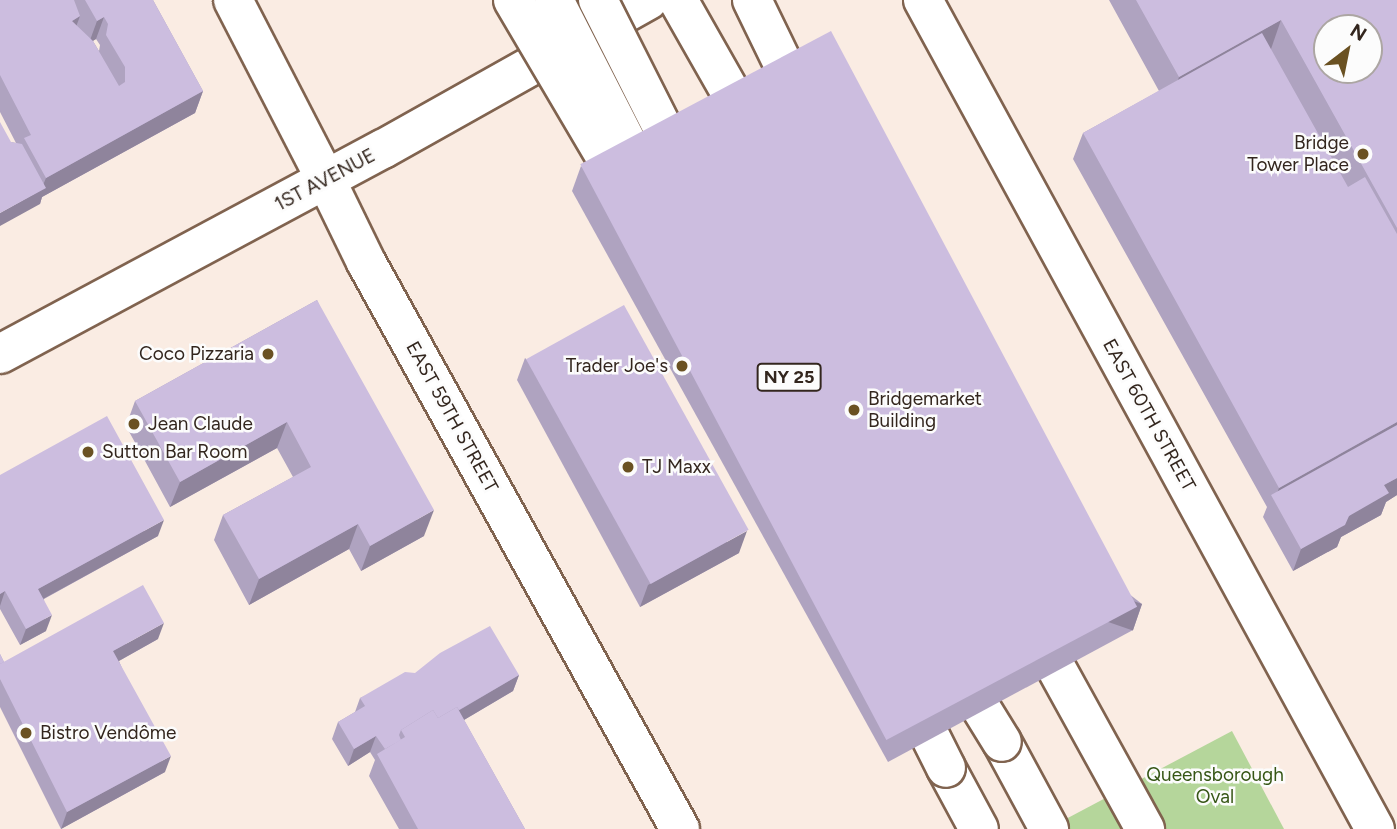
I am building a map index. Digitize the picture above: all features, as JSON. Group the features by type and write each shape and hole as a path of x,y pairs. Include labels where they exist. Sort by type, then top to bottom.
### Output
{"main road":[{"name":"EAST 59TH STREET","path":"233,0 366,262 680,829"},
{"path":"513,0 659,226 554,0"},
{"path":"598,0 698,198"},
{"name":"1ST AVENUE","path":"0,354 326,180 648,0"},
{"path":"678,0 774,168"},
{"path":"723,0 806,137 752,0"},
{"name":"EAST 60TH STREET","path":"923,0 1375,829"},
{"path":"1117,829 1015,599 1073,695 1145,829"},
{"path":"916,643 946,768 979,829"},
{"path":"916,643 1020,829"},
{"path":"916,643 1049,829"}],"green space":[{"name":"Queensborough Oval","path":"1232,731 1284,829 1047,829"}],"building":[{"path":"0,0 74,0 80,16 72,21 93,41 119,86 125,82 125,67 106,35 108,24 104,17 97,21 85,0 153,0 203,91 46,178 24,138 31,135 0,75"},
{"path":"1136,0 1397,0 1397,228 1317,84 1383,84 1383,14 1313,14 1313,77 1281,20 1179,77"},
{"name":"Bridgemarket Building","path":"831,31 1137,607 886,740 580,164"},
{"path":"1262,33 1348,187 1365,177 1397,234 1397,422 1279,488 1083,133"},
{"path":"0,122 11,142 22,144 46,188 0,213"},
{"path":"317,300 434,510 370,546 358,524 259,579 223,515 311,467 287,422 180,482 135,401"},
{"name":"TJ Maxx","path":"624,305 749,530 651,584 526,359"},
{"path":"107,416 164,520 38,589 52,615 26,629 5,591 0,594 0,475"},
{"path":"1397,425 1397,478 1384,485 1389,493 1349,516 1345,525 1301,549 1271,495"},
{"path":"143,585 164,623 113,651 171,756 67,812 0,679 0,664"},
{"path":"490,626 519,675 459,710 457,707 438,718 433,710 401,730 401,740 385,749 376,736 354,749 338,722 365,706 360,698 405,672 415,673 440,653"},
{"path":"457,707 525,829 418,829 377,754 405,737 401,730 433,710 438,718"}],"place":[{"name":"Bridge Tower Place","path":"1363,154"},
{"name":"Coco Pizzaria","path":"268,354"},
{"name":"Trader Joe's","path":"682,366"},
{"name":"Bridgemarket Building","path":"854,410"},
{"name":"Jean Claude","path":"134,424"},
{"name":"Sutton Bar Room","path":"88,452"},
{"name":"TJ Maxx","path":"628,467"},
{"name":"Bistro Vendôme","path":"26,733"}]}
